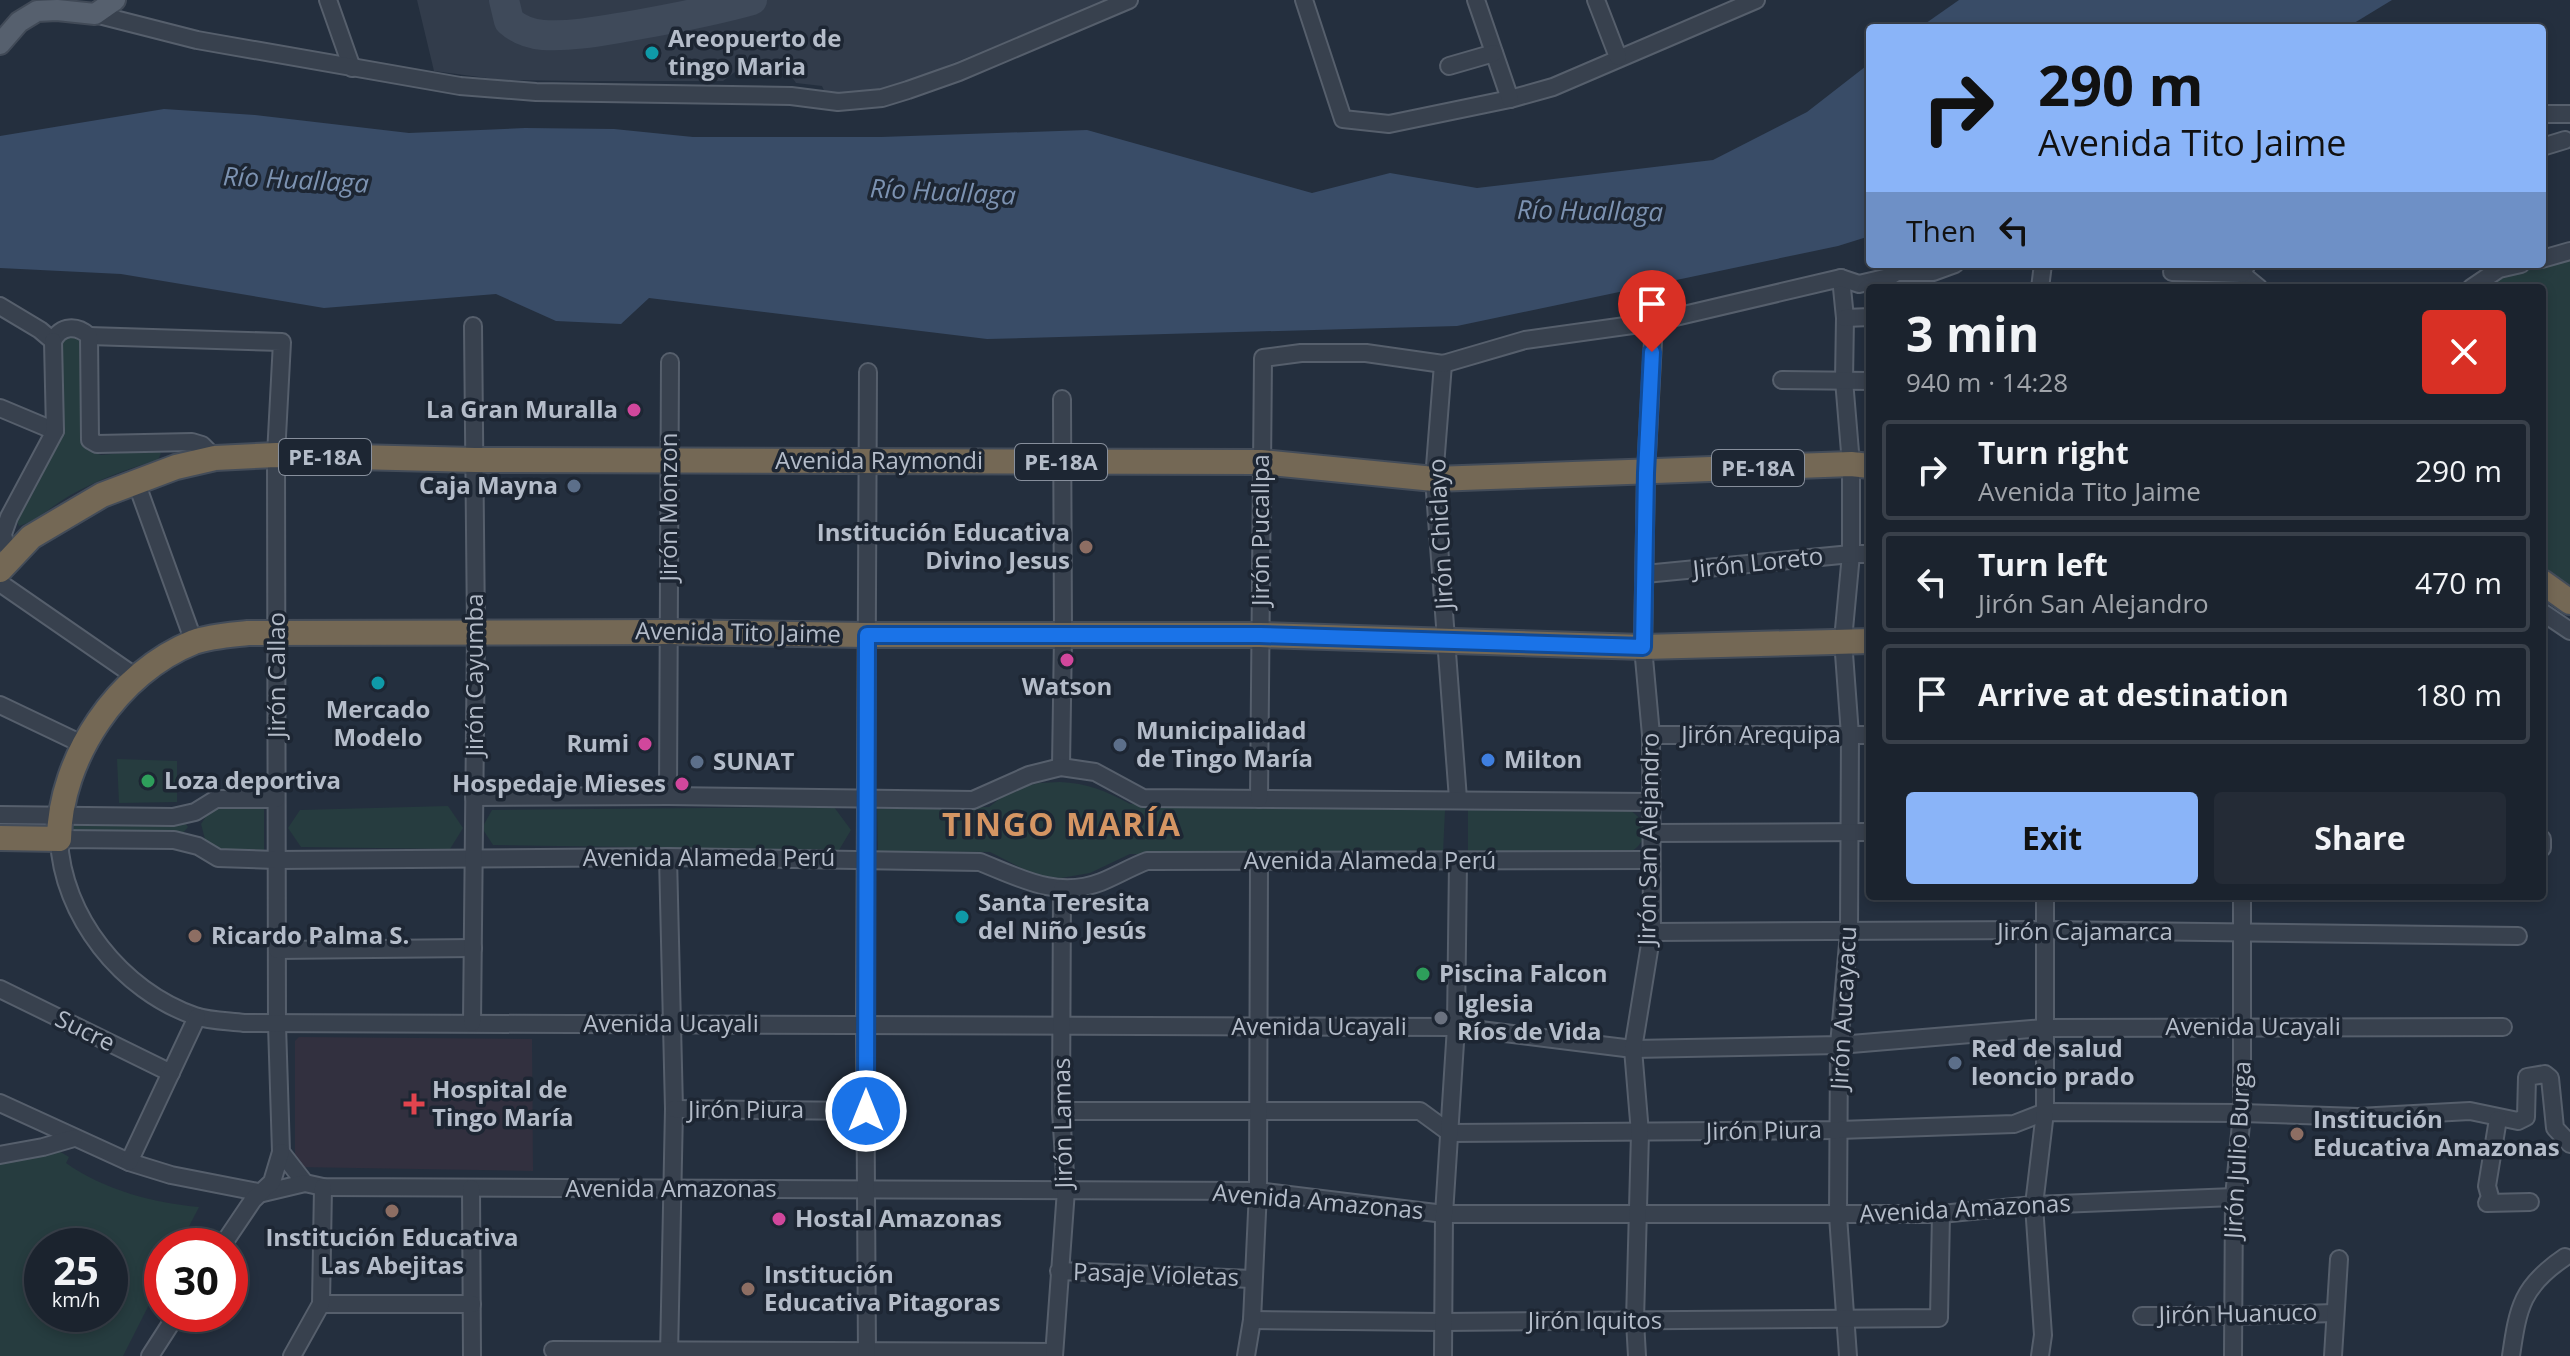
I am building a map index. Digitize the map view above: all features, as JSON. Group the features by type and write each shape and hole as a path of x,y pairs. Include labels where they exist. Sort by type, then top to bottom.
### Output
{"highway":[{"name":"Avenida Raymondi","path":"136,482 176,467 215,458 276,455 475,460 1261,462 1434,479 1860,465"},
{"name":"PE-18A","path":"6,562 31,537 67,513 136,482"},
{"path":"2546,585 2570,602"},
{"name":"Avenida Tito Jaime","path":"59,828 67,786 84,745 97,724 136,677 194,642 232,635 476,631 1260,635 1643,647 1866,641"},
{"name":"Avenida Alameda Perú","path":"0,838 59,828"}],"main road":[{"path":"0,44 19,22 37,11 95,14 115,0"}],"street":[{"path":"328,0 352,68"},
{"path":"95,14 197,40 460,86 536,92 791,96 838,102 882,98 959,72 1129,0"},
{"path":"1304,0 1343,119 1389,124 1553,87 1618,57 1695,28 1753,0"},
{"path":"1476,0 1510,99"},
{"path":"1596,0 1618,57"},
{"path":"1449,66 1494,53"},
{"path":"2546,114 2570,114"},
{"path":"2546,146 2565,140"},
{"path":"2546,258 2570,251"},
{"path":"1443,364 1525,340 1654,322 1841,278 1859,284 1897,272 1933,272 1944,268"},
{"path":"2172,275 2238,268"},
{"path":"2477,284 2503,268"},
{"name":"Jirón Aucayacu","path":"1841,278 1845,318 1844,380 1860,465 1843,640 1850,735 1849,933 1839,1045 1838,1216 1847,1318 1845,1352"},
{"path":"0,306 53,341"},
{"path":"1845,318 1866,317"},
{"name":"Jirón San Alejandro","path":"1637,1356 1635,1321 1640,1133 1633,1049 1652,932 1651,735 1643,647 1646,473 1654,322"},
{"name":"Jirón Cayumba","path":"472,1023 476,631 473,326"},
{"path":"6,562 3,534 9,517 55,431 53,341 62,330 71,327 89,336 90,440 97,444 192,442 202,445 215,458"},
{"name":"Jirón Callao","path":"89,336 282,342 276,455 277,1025 281,1152 272,1182 253,1200 234,1228"},
{"name":"Jirón Pucallpa","path":"1259,799 1263,358 1301,353 1366,353 1443,364"},
{"name":"Jirón Monzon","path":"668,796 670,362"},
{"name":"Jirón Chiclayo","path":"1443,364 1434,479 1458,799"},
{"path":"867,1354 868,372"},
{"path":"1782,380 1866,381"},
{"path":"1061,767 1062,399"},
{"path":"0,408 55,431"},
{"path":"136,482 194,642"},
{"name":"Jirón Loreto","path":"1645,574 1866,554"},
{"path":"0,583 136,677"},
{"path":"2546,615 2570,631"},
{"path":"0,705 84,745"},
{"name":"Jirón Arequipa","path":"1651,735 1866,735"},
{"path":"474,797 973,800 1029,775 1061,767 1095,772 1143,798 1651,802"},
{"name":"Avenida Alameda Perú","path":"59,828 173,817 195,812 216,799 276,799"},
{"path":"195,812 193,827 198,846"},
{"name":"Avenida Alameda Perú","path":"0,815 59,828 174,840 198,846 218,858 668,857 980,862 1025,881 1062,889 1085,887 1147,861 1651,860"},
{"path":"59,828 63,871 84,923 121,970 144,989 197,1017 129,1162"},
{"path":"1651,833 1866,832"},
{"path":"668,857 674,1109 669,1353"},
{"path":"1246,1356 1252,1320 1258,1191 1259,861"},
{"path":"1443,1356 1444,1214 1456,1027 1458,861"},
{"name":"Jirón Lamas","path":"1054,1354 1066,1190 1061,1111 1062,889"},
{"path":"2040,1356 2043,1335 2034,1205 2045,1112 2045,900"},
{"name":"Jirón Julio Burga","path":"2233,1356 2234,1197 2242,1113 2242,900"},
{"name":"Jirón Cajamarca","path":"1652,932 2044,930 2518,936"},
{"path":"277,950 473,948"},
{"name":"Sucre","path":"0,989 171,1073"},
{"name":"Avenida Ucayali","path":"197,1017 277,1025 672,1023 1456,1027 1633,1049 1839,1045 2044,1028 2503,1027"},
{"path":"2530,1202 2487,1203 2498,1119 2518,1121 2526,1117 2527,1077 2545,1074 2550,1078 2555,1128 2570,1144"},
{"path":"0,1103 129,1162 171,1175 263,1193 305,1183 281,1152"},
{"name":"Jirón Piura","path":"674,1109 866,1111"},
{"path":"1061,1111 1420,1111 1450,1133"},
{"name":"Jirón Piura","path":"1450,1133 1839,1130 2014,1124 2045,1112 2358,1117 2470,1111 2498,1119"},
{"path":"0,1155 74,1138"},
{"name":"Avenida Amazonas","path":"305,1183 323,1187 1258,1191 1444,1214 1941,1214 2034,1205 2234,1197"},
{"path":"292,1356 321,1304 323,1187"},
{"path":"471,1188 472,1356"},
{"name":"Jirón Iquitos","path":"1252,1320 1442,1322 1939,1318 1941,1214"},
{"path":"2511,1356 2516,1321 2526,1292 2552,1266 2568,1257"},
{"path":"2333,1356 2339,1259"},
{"name":"Pasaje Violetas","path":"1059,1271 1252,1279"},
{"path":"321,1304 472,1304"},
{"name":"Jirón Huanuco","path":"2142,1316 2334,1313"},
{"path":"150,1356 165,1332"},
{"path":"553,1350 1054,1354"}],"shaded area":[{"name":"Areopuerto de tingo Maria","path":"417,0 1108,0 917,78 884,90 853,94 825,93 822,86 796,83 790,74 735,72 723,81 576,81 502,80 434,71"},
{"name":"Hospital de Tingo María","path":"299,1037 532,1039 533,1171 295,1167 295,1041"}],"green space":[{"path":"2570,258 2570,593 2546,576 2546,284 2487,284 2494,279 2534,268 2546,268 2546,265"},
{"path":"70,333 84,344 81,438 84,448 101,455 157,450 161,453 158,460 90,485 19,526 16,519 61,439 63,384 58,354 59,345"},
{"name":"Loza deportiva","path":"117,759 177,761 177,802 119,803"},
{"path":"1060,782 1096,788 1130,804 1445,810 1443,853 1130,854 1090,873 1061,878 1035,875 990,852 878,851 877,809 989,807 1011,790"},
{"path":"264,804 264,851 217,850 206,843 201,824 211,809"},
{"path":"448,806 463,828 450,849 301,847 288,828 300,810"},
{"path":"834,807 851,830 839,850 493,845 482,828 492,810"},
{"path":"1628,809 1640,819 1644,831 1641,843 1629,853 1468,851 1468,810"},
{"path":"183,820 188,827 182,834 70,832 69,823"},
{"path":"59,1151 69,1157 66,1163 113,1188 165,1202 199,1207 188,1228 144,1228 144,1315 123,1356 0,1356 0,1162"}],"water":[{"path":"1959,0 2392,0 2353,24 1925,24"},
{"name":"Río Huallaga","path":"1866,66 1866,237 1838,246 1457,326 987,339 649,298 621,324 556,321 496,294 324,308 121,274 0,268 0,136 164,109 255,115 409,133 525,128 614,129 693,137 881,137 1087,130 1312,193 1390,173 1477,188 1713,160 1807,112"}],"taxiway":[{"path":"504,0 509,21 524,31 543,35 590,33 752,0"}],"place":[{"name":"Areopuerto de tingo Maria","path":"652,53"},
{"name":"La Gran Muralla","path":"634,410"},
{"name":"Caja Mayna","path":"574,486"},
{"name":"Institución Educativa Divino Jesus","path":"1086,547"},
{"name":"Watson","path":"1067,660"},
{"name":"Mercado Modelo","path":"378,683"},
{"name":"Rumi","path":"645,744"},
{"name":"Municipalidad de Tingo María","path":"1120,745"},
{"name":"Milton","path":"1488,760"},
{"name":"SUNAT","path":"697,762"},
{"name":"Loza deportiva","path":"148,781"},
{"name":"Hospedaje Mieses","path":"682,784"},
{"name":"Santa Teresita del Niño Jesús","path":"962,917"},
{"name":"Ricardo Palma S.","path":"195,936"},
{"name":"Piscina Falcon","path":"1423,974"},
{"name":"Iglesia Ríos de Vida","path":"1441,1018"},
{"name":"Red de salud leoncio prado","path":"1955,1063"},
{"name":"Hospital de Tingo María","path":"414,1104"},
{"name":"Institución Educativa Amazonas","path":"2297,1134"},
{"name":"Institución Educativa Las Abejitas","path":"392,1211"},
{"name":"Hostal Amazonas","path":"779,1219"},
{"name":"Institución Educativa Pitagoras","path":"748,1289"}],"district":[{"name":"TINGO MARÍA","path":"1062,825"}],"route":[{"path":"866,1111 867,635 1260,635 1643,647 1652,352"}]}
